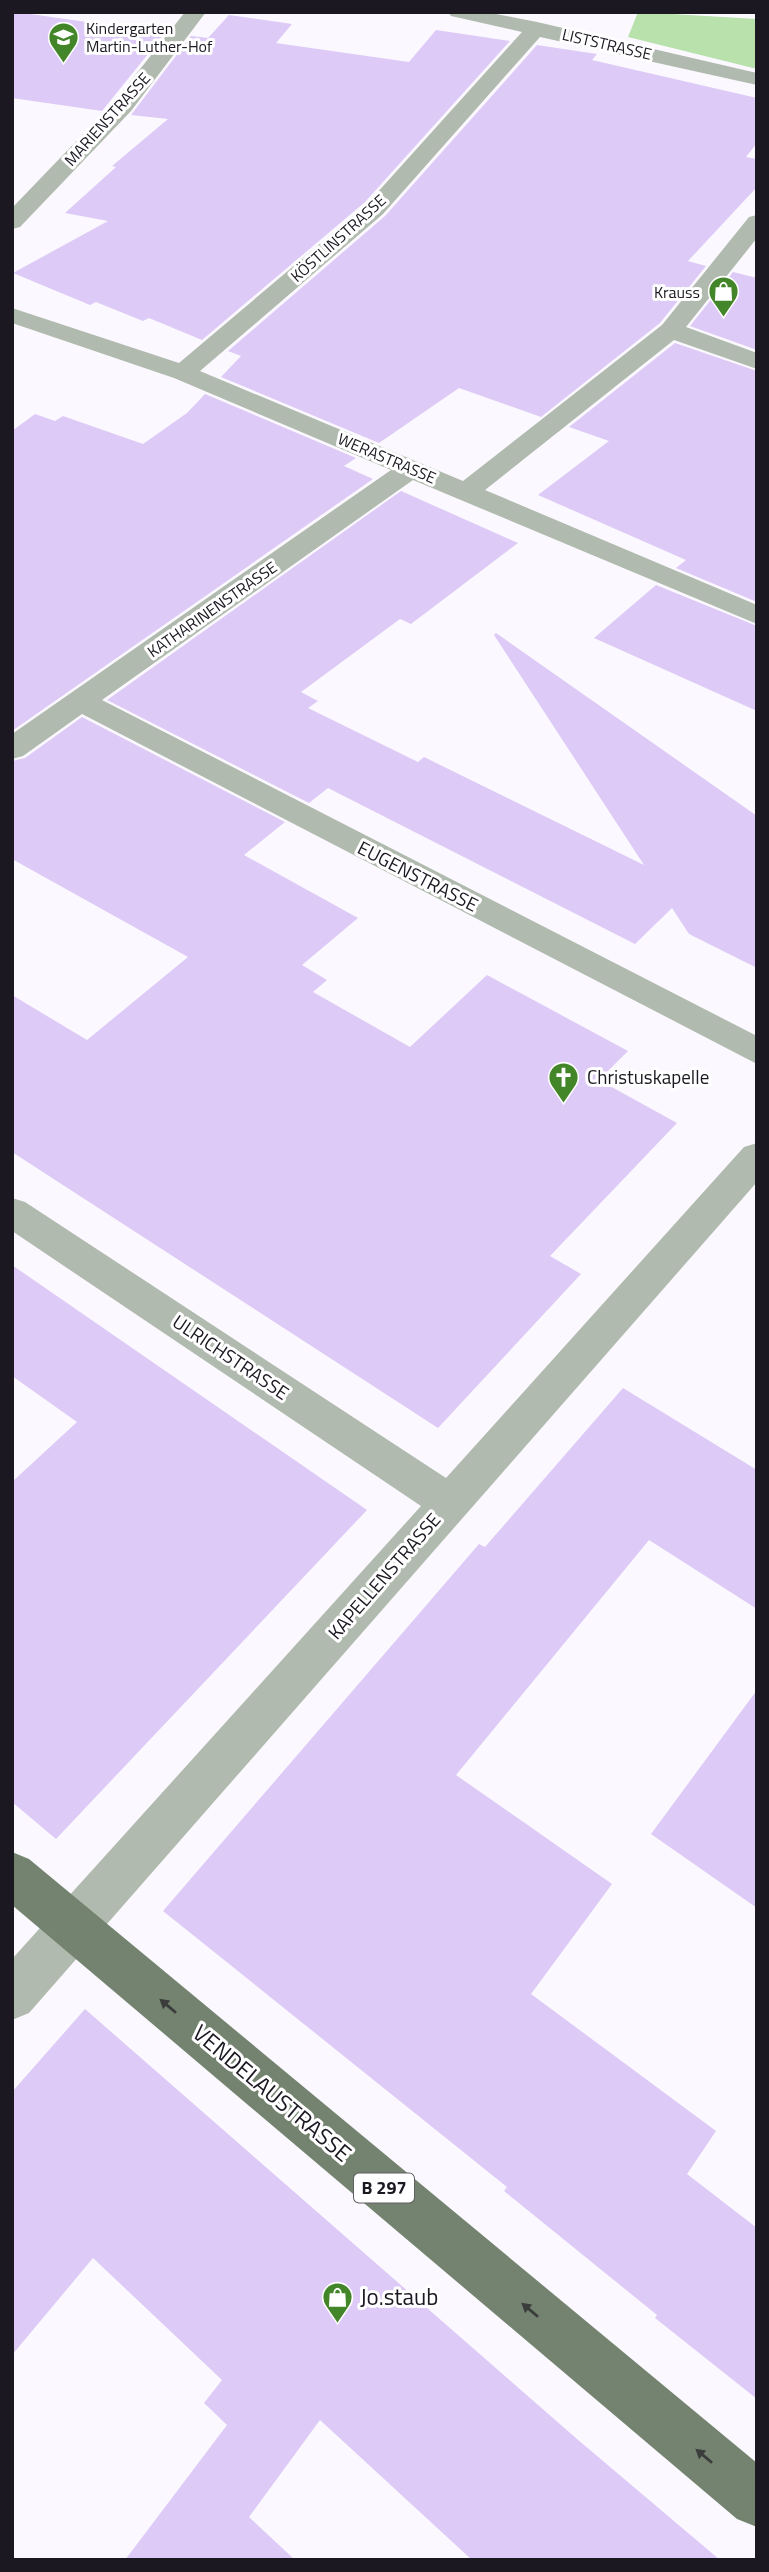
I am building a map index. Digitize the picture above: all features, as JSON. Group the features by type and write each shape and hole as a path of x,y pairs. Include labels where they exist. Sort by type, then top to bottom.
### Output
{"main road":[{"name":"VENDELAUSTRASSE","path":"12,1875 757,2499"}],"street":[{"name":"MARIENSTRASSE","path":"12,222 123,106 196,12"},
{"name":"LISTSTRASSE","path":"457,12 537,27 757,79"},
{"name":"KÖSTLINSTRASSE","path":"183,373 375,209 537,27"},
{"path":"467,491 671,330 757,222"},
{"name":"WERASTRASSE","path":"12,316 183,373 757,615"},
{"path":"671,330 757,362"},
{"name":"KATHARINENSTRASSE","path":"12,749 412,468"},
{"name":"EUGENSTRASSE","path":"80,701 757,1051"},
{"name":"KAPELLENSTRASSE","path":"12,1996 757,1157"},
{"name":"ULRICHSTRASSE","path":"12,1212 449,1502"}],"green space":[{"path":"638,12 757,19 757,69 628,37"}],"building":[{"path":"12,12 165,33 102,111 12,98"},
{"path":"229,15 292,24 276,43 409,62 436,30 510,41 365,202 202,340 149,318 143,321 96,302 90,305 13,273 108,221 65,213 116,167 112,166 168,119 131,115 191,36 208,38"},
{"path":"537,45 597,54 592,60 757,98 757,143 746,157 757,159 757,187 688,261 706,266 660,323 541,417 459,388 379,443 221,377 241,356 228,351 385,216"},
{"path":"733,272 757,278 757,350 690,326"},
{"path":"675,343 757,371 757,602 676,568 686,560 538,495 609,441 569,427"},
{"path":"205,394 356,458 344,466 373,479 12,731 12,431 35,414 55,421 63,416 143,444 187,413"},
{"path":"401,491 518,543 411,624 400,619 301,692 318,701 308,708 418,762 424,757 644,865 494,635 496,633 757,816 757,968 689,934 672,908 635,944 328,788 309,803 107,700"},
{"path":"656,585 757,626 757,711 594,638"},
{"path":"82,717 285,822 244,855 358,918 302,965 327,980 313,992 410,1047 487,975 628,1051 599,1080 677,1123 550,1256 581,1274 438,1428 12,1152 12,995 87,1040 188,957 12,859 12,761 25,758"},
{"path":"12,1265 367,1510 56,1839 12,1802 12,1482 77,1422 12,1376"},
{"path":"623,1388 757,1470 757,1609 649,1540 456,1775 612,1884 531,1994 716,2131 687,2174 757,2228 757,2399 655,2318 657,2315 504,2191 507,2187 163,1911 479,1544 485,1547"},
{"path":"757,1690 757,1908 651,1834"},
{"path":"85,2009 577,2439 720,2560 472,2560 320,2420 249,2517 295,2560 125,2560 227,2425 204,2403 222,2380 93,2258 12,2355 12,2092"}],"place":[{"name":"Kindergarten Martin-Luther-Hof","path":"63,64"},
{"name":"Krauss","path":"723,319"},
{"name":"Christuskapelle","path":"564,1104"},
{"name":"Jo.staub","path":"337,2324"}]}
